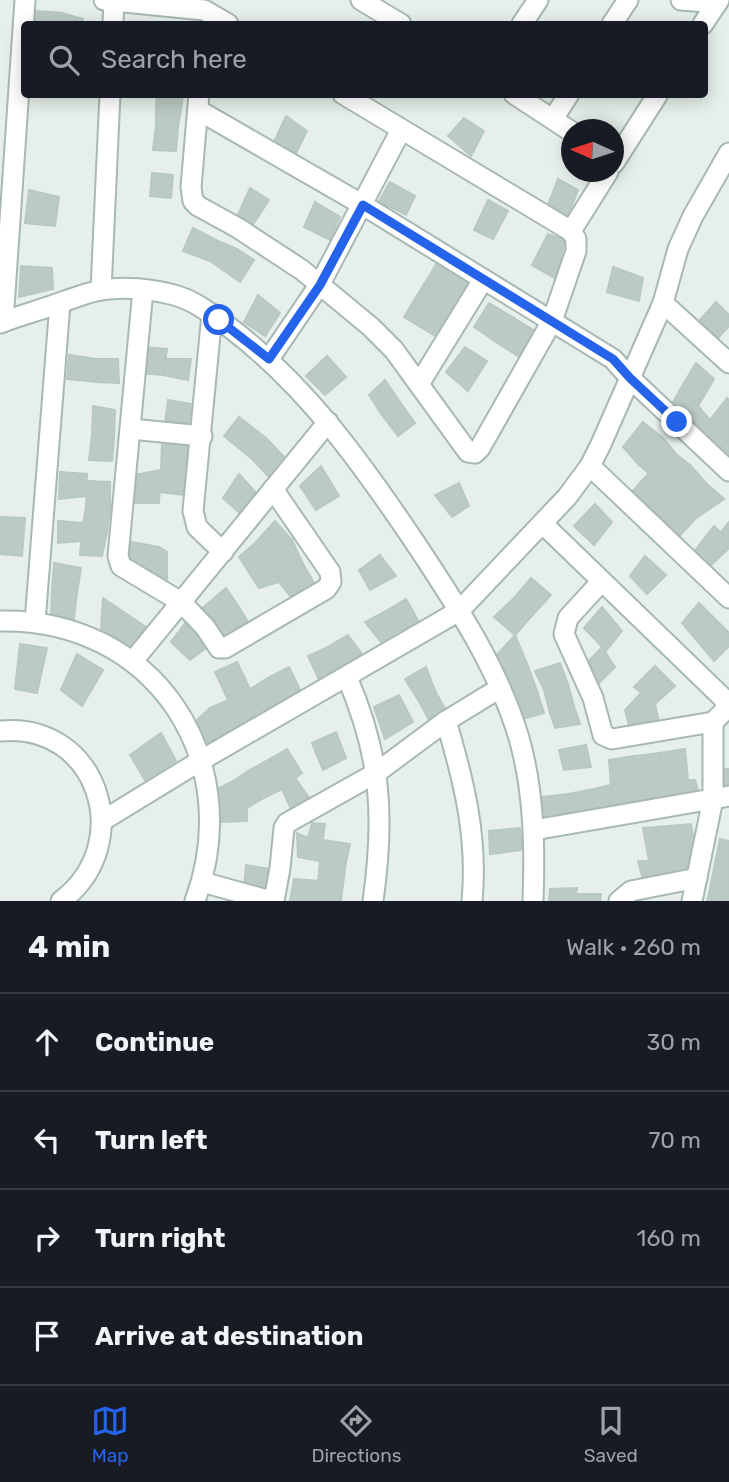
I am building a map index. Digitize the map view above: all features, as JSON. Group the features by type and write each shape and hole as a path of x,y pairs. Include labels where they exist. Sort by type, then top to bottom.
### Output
{"street":[{"path":"23,21 24,0"},
{"path":"104,0 204,11 222,21"},
{"path":"113,21 114,0"},
{"path":"361,0 396,21"},
{"path":"524,21 538,0"},
{"path":"614,21 628,0"},
{"path":"681,0 718,2"},
{"path":"705,21 718,2"},
{"path":"21,42 1,323 101,290 143,290 187,299 212,314 269,359 328,422 390,506 460,611 500,688 519,739 532,809 533,901"},
{"path":"101,290 110,98"},
{"path":"349,98 571,231 576,239 576,251 552,321 475,453 468,452 394,350 354,312 255,238 193,201 191,187 199,102 483,280 552,321 613,359 729,471"},
{"path":"520,98 561,124"},
{"path":"553,119 566,98"},
{"path":"624,147 655,98"},
{"path":"269,359 320,285 401,130"},
{"path":"102,821 200,761 460,611 543,524 590,466 663,303 678,249 693,216 729,153"},
{"path":"571,231 602,182"},
{"path":"419,384 483,280"},
{"path":"143,290 119,561 125,569 152,582 181,602 205,627 219,648 223,649 329,586 332,577 273,489"},
{"path":"35,622 60,303"},
{"path":"663,303 729,363"},
{"path":"212,314 194,522 223,552"},
{"path":"133,662 328,422"},
{"path":"131,429 202,436"},
{"path":"590,466 729,598"},
{"path":"543,524 724,699 724,711 713,722 612,739 603,734 593,698 564,635 568,618 601,582"},
{"path":"0,621 35,622 80,632 108,645 159,684 180,711 193,738 208,792 210,828 202,882 195,901"},
{"path":"347,677 368,733 376,773 380,837 373,901"},
{"path":"202,882 273,901 287,823 376,773 446,721 500,688"},
{"path":"446,721 461,769 470,816 472,901"},
{"path":"692,901 721,797 713,722"},
{"path":"0,731 15,730 55,742 72,755 86,771 96,790 102,821 101,840 91,867 81,882 61,901"},
{"path":"534,830 721,797"},
{"path":"619,901 631,891 697,878"}],"building":[{"path":"35,11 62,13 61,21 35,21"},
{"path":"62,13 83,19 83,21 61,21"},
{"path":"157,98 183,98 182,104 156,105"},
{"path":"182,104 178,127 156,126 156,105"},
{"path":"286,116 307,131 294,157 274,142"},
{"path":"464,118 484,131 471,156 448,136"},
{"path":"156,126 178,127 176,151 153,150"},
{"path":"152,173 173,175 171,198 150,196"},
{"path":"558,179 578,190 568,215 548,205"},
{"path":"390,182 415,196 406,215 379,201"},
{"path":"250,188 269,200 252,226 237,217"},
{"path":"29,190 59,197 55,226 25,223"},
{"path":"488,200 508,211 493,239 474,230"},
{"path":"315,202 340,217 330,240 304,227"},
{"path":"193,228 218,241 210,261 183,251"},
{"path":"548,234 565,240 556,279 532,265"},
{"path":"218,241 237,249 226,272 210,261"},
{"path":"237,249 254,260 240,282 226,272"},
{"path":"440,258 477,280 442,340 404,317"},
{"path":"21,266 52,268 53,289 19,297"},
{"path":"613,267 643,278 639,301 607,292"},
{"path":"258,295 280,313 265,336 244,322"},
{"path":"716,302 729,315 729,326 716,340 698,322"},
{"path":"489,303 514,318 496,342 474,327"},
{"path":"514,318 535,331 521,358 496,342"},
{"path":"144,347 167,349 163,375 140,373"},
{"path":"465,347 487,361 468,391 446,372"},
{"path":"69,355 97,359 96,382 67,379"},
{"path":"327,356 346,377 325,395 306,376"},
{"path":"97,359 118,359 119,383 96,382"},
{"path":"165,359 191,359 188,380 163,375"},
{"path":"696,363 714,379 698,406 681,388"},
{"path":"385,380 400,402 382,415 369,395"},
{"path":"681,388 698,406 681,422 668,411"},
{"path":"727,398 729,400 729,434 710,420"},
{"path":"168,400 191,404 189,426 165,423"},
{"path":"400,402 415,423 398,436 382,415"},
{"path":"93,406 115,410 114,438 92,435"},
{"path":"698,406 710,420 698,438 681,422"},
{"path":"239,417 266,438 251,458 224,436"},
{"path":"710,420 729,434 729,438 713,454 698,438"},
{"path":"643,422 663,438 639,465 623,447"},
{"path":"92,435 114,438 112,461 89,460"},
{"path":"266,438 287,460 270,478 251,458"},
{"path":"663,438 676,454 690,465 667,489 639,465"},
{"path":"729,438 729,466 713,454"},
{"path":"162,443 188,445 186,471 161,470"},
{"path":"690,465 707,484 681,503 667,489"},
{"path":"321,466 339,496 316,510 300,486"},
{"path":"161,470 159,503 133,503 134,475"},
{"path":"161,470 186,471 184,495 159,492"},
{"path":"60,472 87,474 86,496 59,499"},
{"path":"649,473 667,489 646,512 630,494"},
{"path":"239,474 258,495 243,516 223,498"},
{"path":"87,481 110,482 110,509 86,507"},
{"path":"459,483 469,506 452,517 435,495"},
{"path":"707,484 724,499 695,519 681,503"},
{"path":"667,489 681,503 661,526 646,512"},
{"path":"681,503 695,519 675,541 661,526"},
{"path":"595,504 612,522 594,545 574,526"},
{"path":"86,507 110,509 107,532 82,531"},
{"path":"0,517 25,518 22,556 0,554"},
{"path":"58,521 83,523 81,541 58,543"},
{"path":"275,521 292,540 268,561 256,542"},
{"path":"729,522 729,541 721,532"},
{"path":"714,526 729,541 729,548 707,569 693,553"},
{"path":"82,531 107,532 102,556 80,555"},
{"path":"292,540 303,564 279,582 268,561"},
{"path":"131,542 159,547 167,552 167,579 128,559"},
{"path":"256,542 279,582 259,588 239,557"},
{"path":"380,555 396,576 370,590 359,570"},
{"path":"645,556 666,575 647,594 630,576"},
{"path":"54,563 81,568 77,593 52,591"},
{"path":"303,564 317,588 295,602 279,582"},
{"path":"531,578 551,595 530,618 514,598"},
{"path":"226,588 239,607 212,624 200,610"},
{"path":"52,591 77,593 74,619 51,616"},
{"path":"103,598 146,627 132,647 101,629"},
{"path":"514,598 530,618 515,635 494,617"},
{"path":"406,599 419,622 397,632 388,610"},
{"path":"699,603 729,633 729,646 714,661 682,623"},
{"path":"239,607 252,629 225,645 212,624"},
{"path":"602,607 622,631 606,651 584,628"},
{"path":"388,610 397,632 381,642 365,622"},
{"path":"187,621 206,648 190,660 171,642"},
{"path":"348,635 364,657 340,671 328,647"},
{"path":"515,635 528,666 505,678 495,657"},
{"path":"20,644 47,648 37,693 15,689"},
{"path":"328,647 340,671 321,684 308,656"},
{"path":"602,647 615,667 596,686 584,666"},
{"path":"77,654 103,670 82,706 61,690"},
{"path":"237,662 250,689 228,700 215,672"},
{"path":"560,663 568,684 544,690 535,671"},
{"path":"528,666 537,691 516,701 505,678"},
{"path":"655,666 675,686 655,704 634,687"},
{"path":"289,667 301,692 280,703 268,678"},
{"path":"426,667 436,693 420,703 405,679"},
{"path":"268,678 280,703 263,712 250,689"},
{"path":"568,684 574,706 550,713 544,690"},
{"path":"250,689 263,712 242,726 228,700"},
{"path":"537,691 544,713 522,719 516,701"},
{"path":"436,693 449,715 431,724 420,703"},
{"path":"641,693 655,704 660,727 631,733 625,710"},
{"path":"399,695 413,722 385,739 374,707"},
{"path":"228,700 242,726 222,734 210,708"},
{"path":"574,706 580,724 555,728 550,713"},
{"path":"210,708 222,734 208,743 196,721"},
{"path":"336,732 346,758 323,770 312,743"},
{"path":"161,733 176,761 145,780 130,755"},
{"path":"586,745 591,767 564,770 559,750"},
{"path":"287,749 302,773 282,789 270,759"},
{"path":"685,749 688,780 662,783 659,753"},
{"path":"659,753 662,783 639,786 634,756"},
{"path":"634,756 639,786 611,785 609,760"},
{"path":"270,759 282,789 260,800 248,771"},
{"path":"720,769 729,769 729,794 722,795"},
{"path":"248,771 260,800 247,808 235,780"},
{"path":"295,778 310,799 291,809 282,789"},
{"path":"235,780 247,808 247,821 220,822 215,790"},
{"path":"695,780 700,797 672,804 673,781"},
{"path":"673,781 672,804 654,806 653,785"},
{"path":"611,785 632,786 636,809 611,812"},
{"path":"611,785 611,812 593,817 589,790"},
{"path":"653,785 654,806 636,809 632,786"},
{"path":"589,790 593,817 573,821 568,794"},
{"path":"568,794 573,821 546,825 542,797"},
{"path":"312,823 325,824 320,861 298,857 297,833 308,838"},
{"path":"691,824 695,849 673,854 669,826"},
{"path":"669,826 673,854 649,861 643,828"},
{"path":"520,828 522,850 490,854 489,831"},
{"path":"720,839 729,841 729,872 714,868"},
{"path":"323,840 350,844 346,862 320,861"},
{"path":"695,849 692,878 672,882 666,856"},
{"path":"666,856 672,882 645,887 638,861"},
{"path":"320,861 346,862 342,892 317,892"},
{"path":"246,865 270,869 267,896 244,888"},
{"path":"714,868 729,872 729,899 709,893"},
{"path":"294,879 319,881 315,901 290,901"},
{"path":"577,888 575,901 549,901 550,889"},
{"path":"317,892 342,892 341,901 315,901"},
{"path":"709,893 729,899 729,901 707,901"},
{"path":"576,894 601,894 600,901 575,901"}],"route":[{"path":"219,320 269,359 320,285 363,205 596,347 620,365 630,378 677,422"}]}
